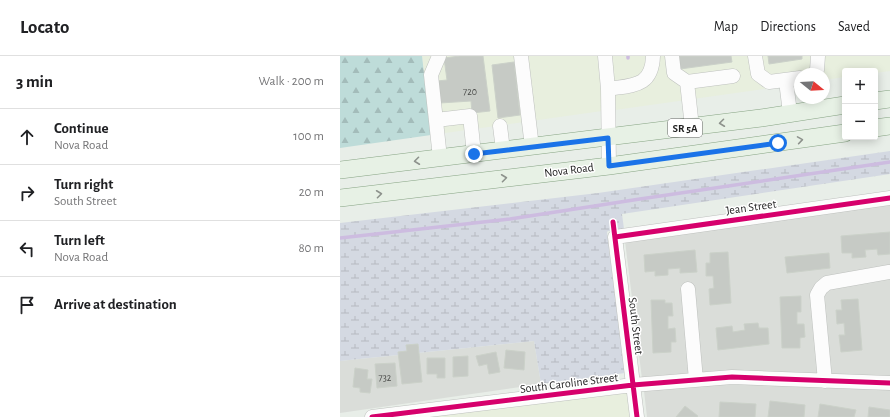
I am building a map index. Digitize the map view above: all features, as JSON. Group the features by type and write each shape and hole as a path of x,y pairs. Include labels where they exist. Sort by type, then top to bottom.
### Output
{"main road":[{"path":"878,101 890,99"},
{"name":"SR 5A","path":"340,170 608,138 761,118 842,105"},
{"path":"878,128 890,126"},
{"name":"Nova Road","path":"340,198 609,166 842,133"}],"street":[{"path":"438,56 431,75 440,158"},
{"path":"521,56 532,147"},
{"path":"605,56 608,90 609,166"},
{"path":"608,90 637,84 649,75 653,56"},
{"path":"672,56 674,73 687,82 733,76"},
{"path":"755,56 758,74 769,82 794,79"},
{"path":"764,56 766,69 781,81 790,113"},
{"path":"817,68 818,56"},
{"path":"687,82 692,127"},
{"path":"436,120 470,116 474,154"},
{"path":"500,126 503,150"},
{"name":"Jean Street","path":"615,236 890,198"},
{"name":"South Street","path":"615,236 637,417"},
{"path":"825,381 817,295 821,288 827,283 839,280 889,272"},
{"path":"688,289 696,380"},
{"name":"South Caroline Street","path":"372,417 402,415 633,386 732,377 890,383"}],"shaded area":[{"path":"422,56 598,56 602,111 431,135"},
{"path":"611,56 646,56 646,64 643,72 634,79 614,82"},
{"path":"659,56 890,56 890,71 878,73 878,68 842,68 842,77 830,79 830,68 794,68 794,85 615,110 615,94 642,89 653,80 659,68"},
{"path":"890,204 890,377 642,379 625,241"},
{"path":"534,341 541,384 340,413 340,361"},
{"path":"733,383 890,389 890,417 647,417 644,391"},
{"path":"628,392 630,417 421,417"}],"green space":[{"path":"340,56 422,56 431,135 340,148"},
{"path":"890,151 890,174 622,214 624,229 607,232 625,373 541,384 534,341 340,361 340,223 598,193"}],"building":[{"path":"483,56 490,111 472,113 471,101 440,103 437,81 447,80 444,58"},
{"path":"679,56 731,56 732,62 680,69"},
{"path":"768,56 802,56 802,59 769,64"},
{"path":"514,62 520,115 498,118 492,65"},
{"path":"890,232 890,254 878,255 877,249 865,250 866,257 852,258 852,253 842,253 841,236"},
{"path":"695,250 697,272 680,273 680,268 668,269 668,275 655,276 655,271 645,272 644,255"},
{"path":"728,252 731,303 710,305 709,289 714,288 713,276 706,276 706,263 710,263 710,253"},
{"path":"829,253 830,268 787,273 785,257"},
{"path":"801,296 801,312 797,312 797,324 804,324 805,337 800,338 800,348 782,348 780,297"},
{"path":"858,299 862,350 841,352 839,335 845,335 844,323 837,324 836,310 842,310 841,300"},
{"path":"651,300 665,300 665,303 672,303 673,316 668,316 668,329 675,328 676,342 671,342 671,352 653,353"},
{"path":"758,323 759,328 768,328 769,344 718,350 716,328 732,326 733,332 745,330 744,324"},
{"path":"418,344 422,382 402,384 398,352 407,351 406,345"},
{"path":"506,350 525,352 524,370 504,368"},
{"path":"496,352 500,372 489,374 487,364 479,366 476,356"},
{"path":"468,356 468,376 453,377 453,357"},
{"path":"427,358 445,358 445,378 437,378 437,374 427,374"},
{"path":"395,363 397,386 377,388 375,364"},
{"path":"355,368 368,370 367,379 372,379 370,393 360,392 360,388 353,387"},
{"path":"770,401 805,405 804,417 768,417"},
{"path":"720,402 756,404 755,417 719,417"},
{"path":"820,404 856,410 854,417 818,417"},
{"path":"685,406 698,416 676,417"},
{"path":"869,407 890,410 890,417 868,417"}],"waterway":[{"path":"340,238 510,219 890,162"}],"cycle path":[{"path":"615,237 890,198"},
{"path":"613,222 637,417"},
{"path":"372,417 633,385 732,377 890,383"}],"route":[{"path":"474,154 608,138 609,166 778,143"}]}
